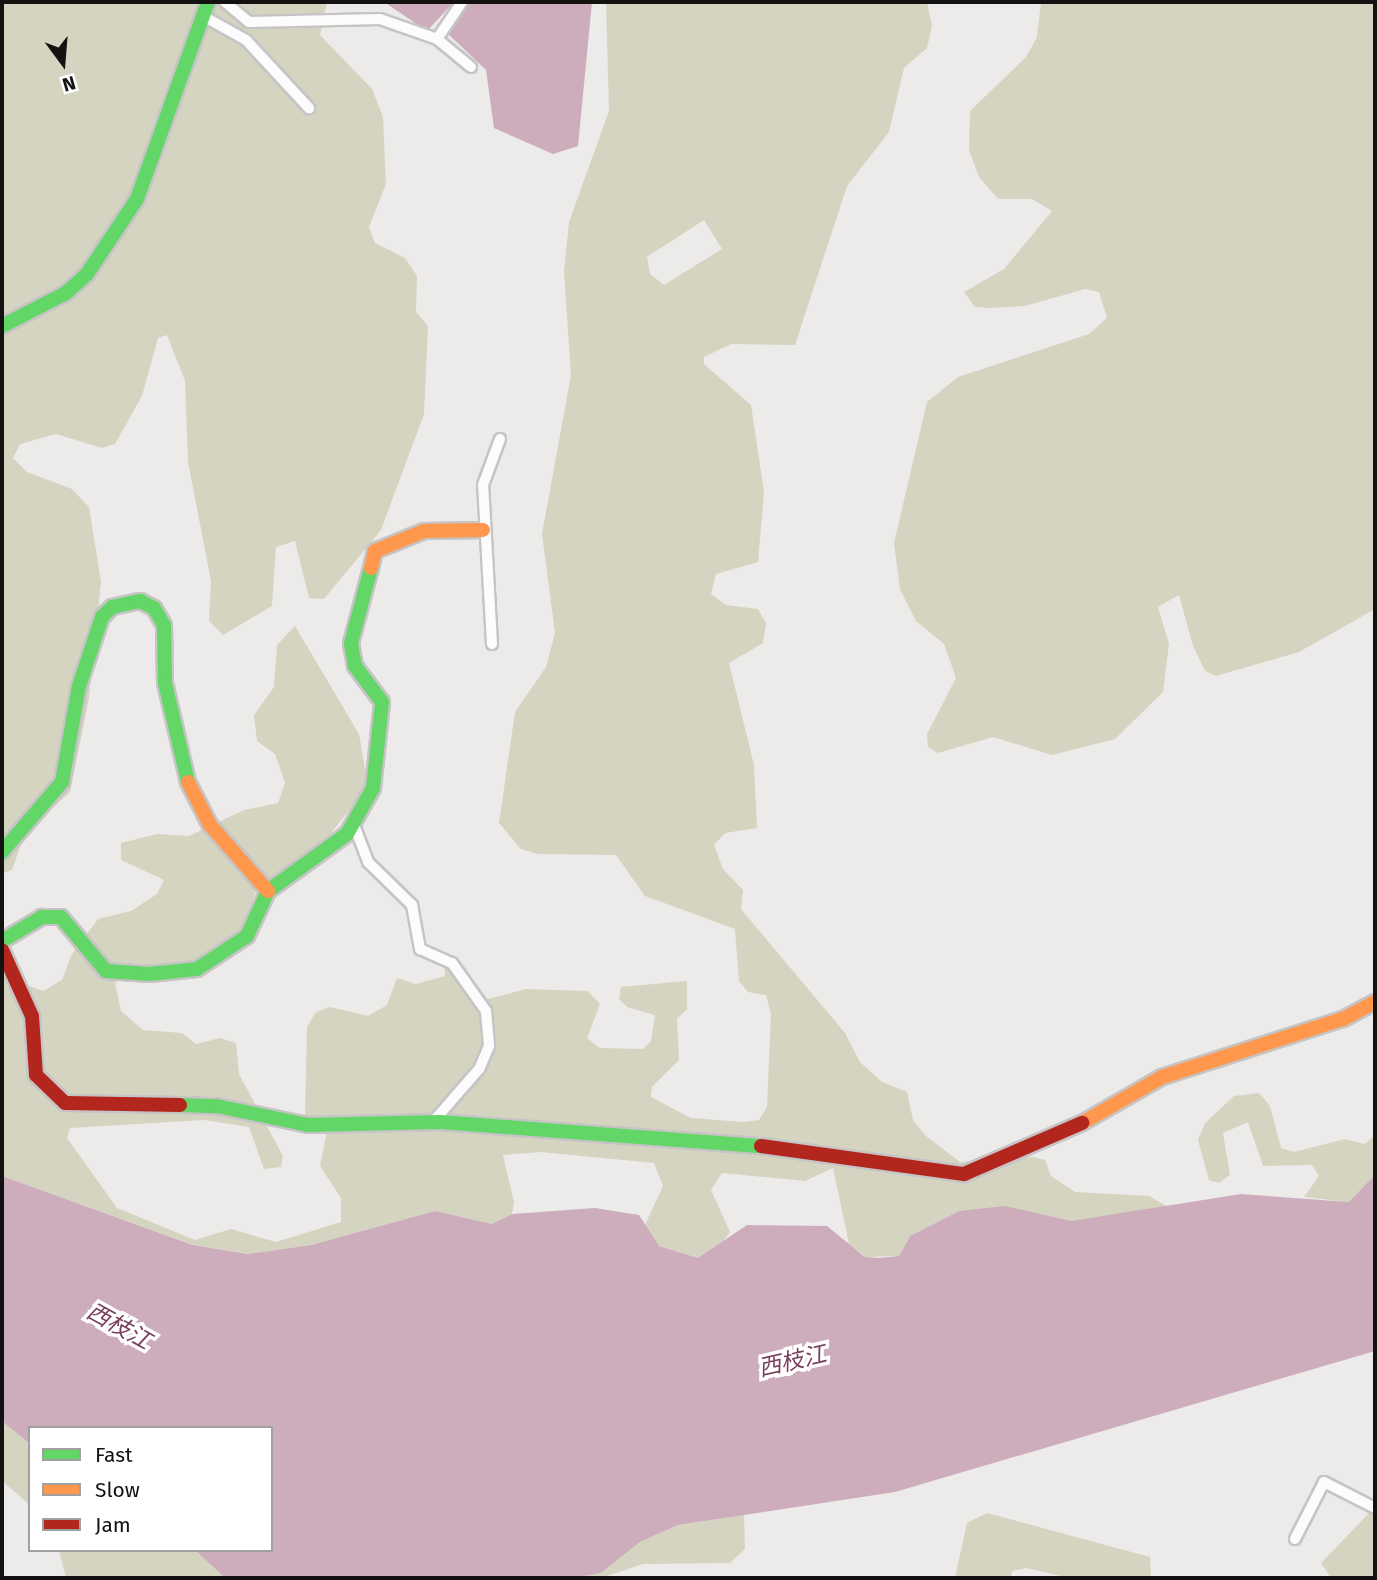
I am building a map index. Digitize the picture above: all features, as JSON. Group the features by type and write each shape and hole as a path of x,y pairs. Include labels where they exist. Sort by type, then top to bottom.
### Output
{"street":[{"path":"225,2 249,22 352,15 437,39 471,67"},
{"path":"437,39 462,2"},
{"path":"2,326 66,293 87,274 137,199 206,9 246,40 309,108"},
{"path":"492,644 483,530 483,485 500,439"},
{"path":"2,941 42,917 61,917 106,971 186,973 247,936 268,891 354,825 373,788 382,702 351,656 375,551 424,531 483,530"},
{"path":"2,852 62,782 79,686 102,617 112,607 140,601 154,608 164,625 165,683 188,783 210,825 268,891"},
{"path":"354,825 368,862 412,905 420,949 452,963 486,1011 489,1046 479,1069 433,1122"},
{"path":"2,950 32,1016 36,1075 65,1103 217,1106 308,1125 433,1122 782,1148 964,1174 1121,1106 1162,1077 1343,1019 1375,1002"},
{"path":"1295,1539 1324,1482 1375,1508"}],"green space":[{"path":"2,2 327,2 320,35 372,89 383,117 386,184 369,227 375,243 405,258 417,276 416,312 428,326 424,414 381,530 324,599 309,598 295,541 276,547 272,606 223,635 209,621 211,581 188,462 185,381 167,335 158,338 142,396 115,444 102,448 56,434 20,444 13,458 27,472 72,489 89,507 101,582 89,698 70,792 25,833 12,870 2,873"},
{"path":"606,2 927,2 932,26 927,48 904,68 889,132 847,186 795,345 731,344 704,357 704,364 751,405 764,492 758,562 716,574 711,594 726,605 758,609 766,623 763,643 729,663 754,765 757,828 725,833 714,845 723,869 743,890 741,909 845,1033 860,1062 882,1082 907,1092 913,1120 926,1136 960,1162 1033,1157 1045,1160 1051,1176 1075,1192 1149,1196 1170,1208 1071,1221 959,1211 910,1236 899,1256 866,1257 849,1244 833,1168 805,1181 722,1173 711,1190 730,1232 717,1250 698,1258 659,1246 644,1227 663,1186 654,1163 541,1152 503,1155 514,1202 512,1214 492,1224 435,1211 311,1245 249,1254 194,1245 2,1176 2,976 43,991 62,980 72,954 98,919 131,911 157,894 164,880 121,860 121,843 157,834 189,836 244,810 278,803 285,783 275,754 257,741 254,715 274,687 277,645 295,626 359,734 368,786 331,833 256,890 245,925 220,945 186,966 139,965 115,983 121,1011 143,1030 182,1033 196,1044 220,1038 236,1043 239,1074 283,1156 281,1167 264,1169 249,1127 204,1120 70,1128 67,1138 117,1208 195,1240 231,1229 276,1242 341,1222 341,1198 320,1166 327,1131 305,1115 307,1027 316,1012 330,1007 368,1016 387,1005 397,978 416,984 445,976 444,963 476,1002 526,989 588,991 600,1004 587,1038 600,1048 643,1049 651,1041 655,1015 627,1007 619,999 621,987 687,981 687,1009 677,1019 679,1060 652,1087 651,1097 691,1118 743,1122 759,1120 767,1107 771,1014 766,995 748,992 739,981 735,929 645,896 616,855 538,854 521,849 499,823 515,712 546,667 555,633 542,534 571,375 564,272 569,222 609,111","holes":["704,220 722,249 664,285 650,274 647,257"]},
{"path":"1041,2 1375,2 1375,609 1299,652 1216,676 1205,671 1193,646 1179,595 1158,607 1169,644 1163,692 1115,739 1052,755 993,737 938,753 928,747 927,734 956,678 944,644 916,621 900,589 894,543 927,402 958,377 1089,334 1107,318 1099,292 1085,289 1025,306 990,308 975,307 964,292 1004,269 1052,211 1032,199 998,199 979,177 969,150 970,111 1026,57 1037,37"},
{"path":"1259,1093 1270,1106 1281,1148 1294,1152 1345,1139 1365,1144 1375,1135 1375,1175 1360,1196 1349,1202 1304,1197 1319,1176 1312,1165 1263,1166 1248,1122 1223,1133 1230,1175 1219,1183 1209,1180 1198,1140 1205,1123 1234,1096"},
{"path":"2,1421 28,1442 28,1503 2,1481"},
{"path":"1375,1507 1375,1578 1331,1578 1321,1563"},
{"path":"987,1513 1150,1557 1151,1578 1069,1578 1026,1568 1012,1571 1011,1578 955,1578 967,1523"},
{"path":"744,1515 745,1549 730,1563 643,1564 601,1578 573,1578 601,1573 640,1542 678,1525"},
{"path":"60,1552 197,1552 225,1578 66,1578"}],"water":[{"path":"384,2 454,2 427,31"},
{"path":"468,2 592,2 578,146 553,154 494,128 486,70 447,33"},
{"name":"西枝江","path":"1375,1175 1375,1351 895,1492 678,1525 640,1542 601,1573 573,1578 225,1578 197,1552 273,1552 273,1426 28,1426 28,1442 2,1421 2,1176 193,1245 248,1254 311,1245 435,1211 492,1224 512,1214 595,1208 639,1215 659,1246 698,1258 747,1225 827,1226 865,1257 880,1258 899,1256 910,1236 959,1211 1005,1206 1071,1221 1241,1194 1349,1202"}],"traffic: fast":[{"path":"2,326 66,293 87,274 137,199 208,2"},
{"path":"2,941 42,917 61,917 106,971 150,974 197,969 247,936 268,891 347,834 373,788 382,702 355,666 351,643 371,568"},
{"path":"2,852 62,782 79,686 102,617 112,607 140,601 154,608 164,625 165,683 188,782"},
{"path":"180,1105 217,1106 308,1125 440,1122 761,1146"}],"traffic: slow":[{"path":"371,568 375,551 424,531 483,530"},
{"path":"188,782 210,825 268,891"},
{"path":"1082,1123 1162,1077 1343,1019 1375,1002"}],"traffic: jam":[{"path":"2,950 32,1016 36,1075 65,1103 180,1105"},
{"path":"761,1146 964,1174 1082,1123"}]}
